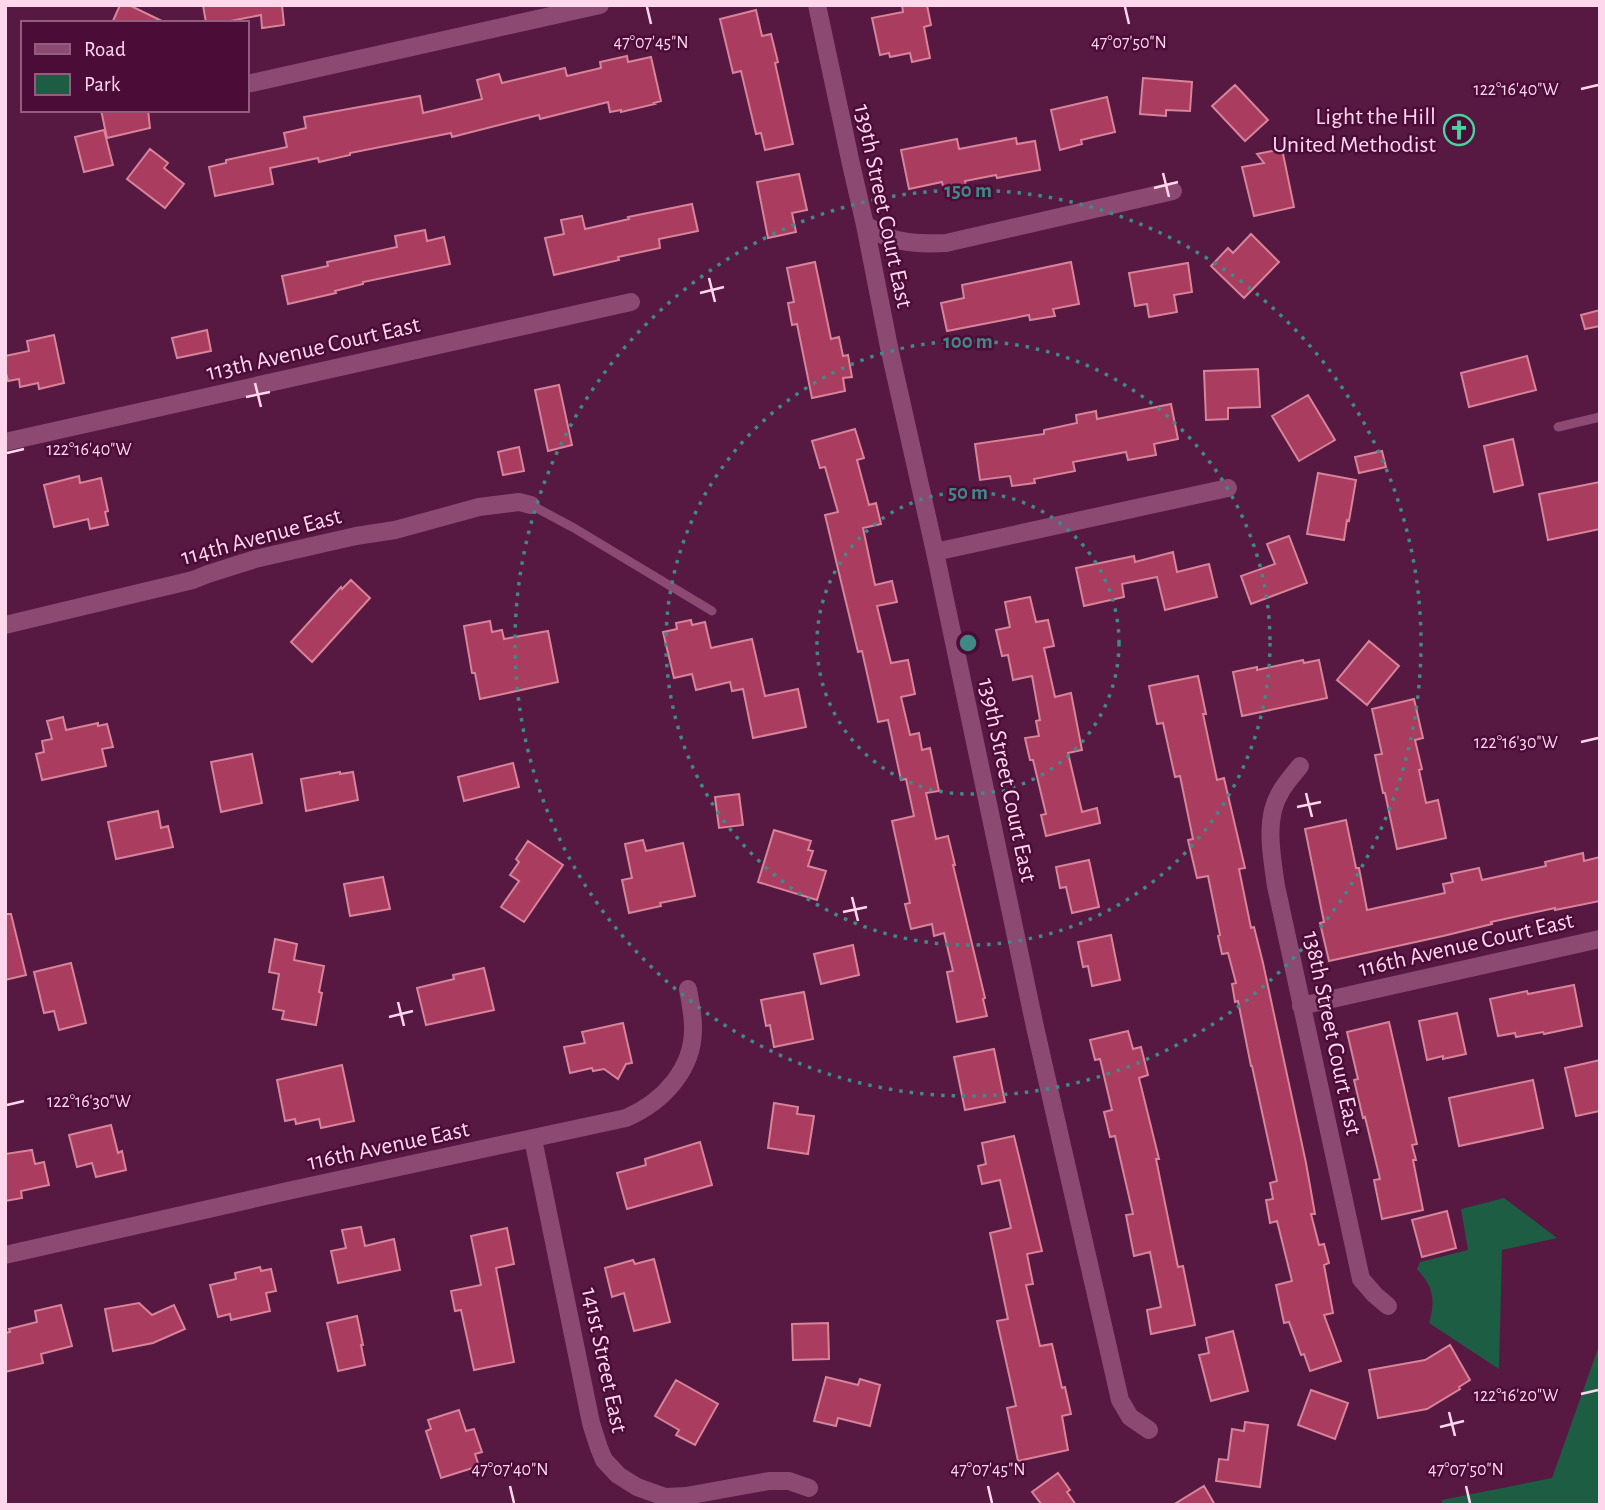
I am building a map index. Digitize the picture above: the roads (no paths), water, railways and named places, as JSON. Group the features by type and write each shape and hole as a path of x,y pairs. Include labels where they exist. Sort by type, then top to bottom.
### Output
{"street":[{"path":"248,84 600,5"},
{"name":"139th Street Court East","path":"817,5 1035,1027 1120,1400 1130,1417 1149,1430"},
{"path":"865,225 884,236 909,242 946,243 1173,191"},
{"name":"113th Avenue Court East","path":"5,442 631,302"},
{"path":"935,552 1228,488"},
{"name":"114th Avenue East","path":"5,625 192,580 255,559 395,530 479,508 519,502 531,505"},
{"name":"138th Street Court East","path":"1300,766 1278,794 1271,819 1271,854 1276,886 1361,1279 1388,1306"},
{"name":"116th Avenue Court East","path":"1301,1006 1600,939"},
{"name":"116th Avenue East","path":"5,1255 626,1118 643,1111 662,1097 688,1059 693,1028 688,989"},
{"name":"141st Street East","path":"533,1139 591,1423 604,1460 618,1475 637,1487 665,1497 686,1496 769,1481 789,1481 808,1488"}],"lane":[{"path":"1558,426 1600,417"},
{"path":"531,505 712,611"}],"place":[{"name":"Light the Hill United Methodist","path":"1459,130"}]}
